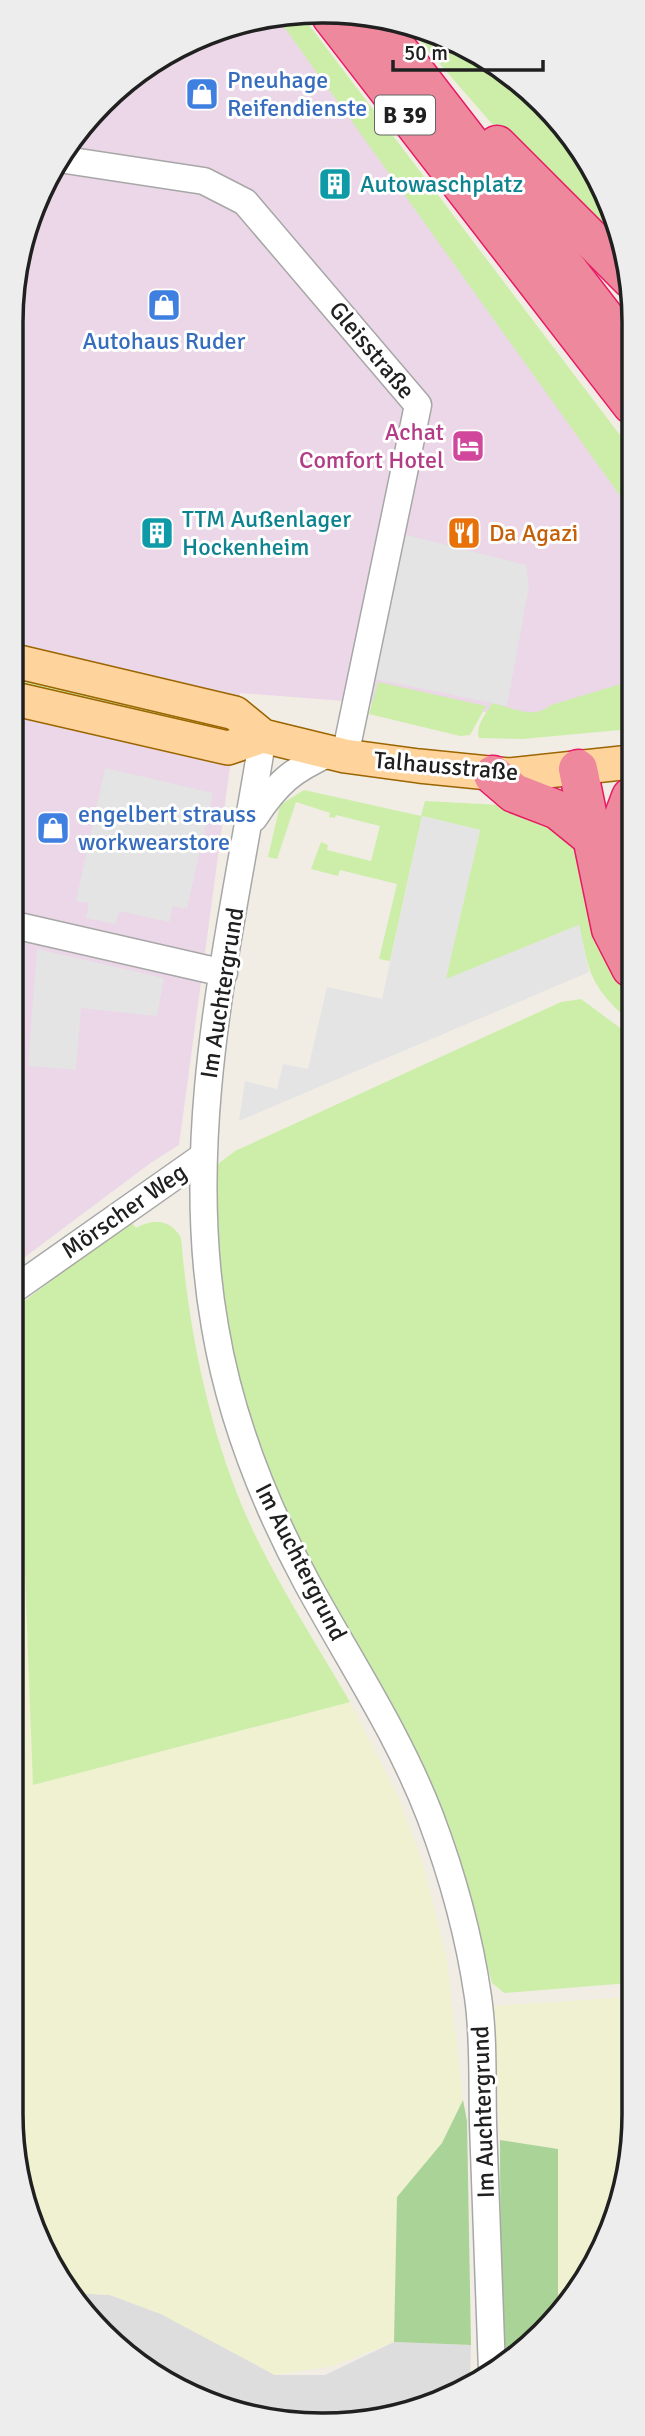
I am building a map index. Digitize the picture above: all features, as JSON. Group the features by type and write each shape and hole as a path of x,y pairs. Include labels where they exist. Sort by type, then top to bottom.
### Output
{"highway":[{"name":"B 39","path":"336,23 622,392"},
{"name":"B 39","path":"382,29 622,340"},
{"name":"B 39","path":"418,78 477,123 616,264"},
{"path":"604,766 590,836 611,929 622,950"},
{"path":"604,766 608,811 622,863"},
{"path":"493,775 514,793 558,810 590,836"}],"main road":[{"name":"Talhausstraße","path":"23,663 235,713 263,736 338,754 493,775 604,766"},
{"path":"23,701 228,748 263,736"}],"street":[{"name":"Gleisstraße","path":"70,161 204,181 245,202 418,404 365,654 338,754"},
{"name":"Im Auchtergrund","path":"263,736 224,973 208,1086 202,1157 206,1267 214,1324 223,1371 244,1442 269,1505 306,1582 406,1760 430,1816 466,1932 479,2002 492,2361"},
{"path":"249,825 276,785 290,773 338,754"},
{"path":"23,927 224,973"},
{"name":"Mörscher Weg","path":"23,1283 202,1157"}],"shaded area":[{"path":"283,25 622,473 622,706 561,718 240,693 179,1145 152,1162 23,1259 25,283 39,226 63,173 97,125 125,97 156,73 190,54 245,33"},
{"path":"391,531 526,565 529,586 507,706 360,676"},
{"path":"105,768 213,793 187,909 173,906 169,922 119,911 116,924 86,918 89,903 76,901"},
{"path":"422,816 480,830 446,979 579,925 589,972 239,1121 245,1081 277,1089 283,1064 308,1069 327,987 382,999"},
{"path":"37,949 164,978 157,1016 81,1008 76,1070 28,1066"},
{"path":"83,2294 110,2295 161,2314 275,2375 325,2375 394,2342 471,2345 470,2374 419,2397 362,2411 283,2411 226,2397 173,2373 125,2339"}],"green space":[{"path":"308,23 622,438 622,498 283,25"},
{"path":"418,39 455,54 489,73 520,97 548,125 572,156 591,190 613,250 547,187"},
{"path":"23,669 228,719 225,736 23,689"},
{"path":"378,682 486,706 470,735 460,736 369,714"},
{"path":"622,684 622,730 522,739 479,738 480,725 492,703 523,712 537,712 551,705"},
{"path":"304,790 421,816 425,801 520,806 564,833 577,855 609,961 622,981 622,1014 594,980 579,925 445,980 480,830 422,816 390,961 379,959 397,884 340,870 338,876 311,869 321,842 328,845 327,850 371,861 380,826 336,815 335,818 329,817 330,813 296,802 277,859 268,857 280,805"},
{"path":"581,999 622,1029 622,1984 504,1993 492,1983 464,1880 280,1501 236,1380 220,1295 214,1167 235,1151 561,1002"},
{"path":"130,1221 136,1228 161,1222 177,1232 181,1238 191,1317 206,1395 229,1472 243,1509 270,1565 350,1702 33,1785 23,1520 23,1302"},
{"path":"23,1520 33,1785 350,1702 399,1798 423,1864 447,1960 463,2100 442,2143 397,2197 394,2342 333,2366 275,2375 161,2314 110,2295 83,2294 73,2280 54,2246 39,2210 25,2153"},
{"path":"622,1997 622,2133 612,2191 591,2246 558,2298 558,2149 500,2140 493,2006"},
{"path":"463,2100 467,2121 471,2345 394,2342 397,2197 442,2143"},
{"path":"500,2140 558,2149 558,2298 520,2339 509,2348 501,2347"}],"place":[{"name":"Pneuhage Reifendienste","path":"202,94"},
{"name":"Autowaschplatz","path":"335,184"},
{"name":"Autohaus Ruder","path":"164,305"},
{"name":"Achat Comfort Hotel","path":"468,446"},
{"name":"TTM Außenlager Hockenheim","path":"157,533"},
{"name":"Da Agazi","path":"464,533"},
{"name":"engelbert strauss workwearstore","path":"53,828"}]}
